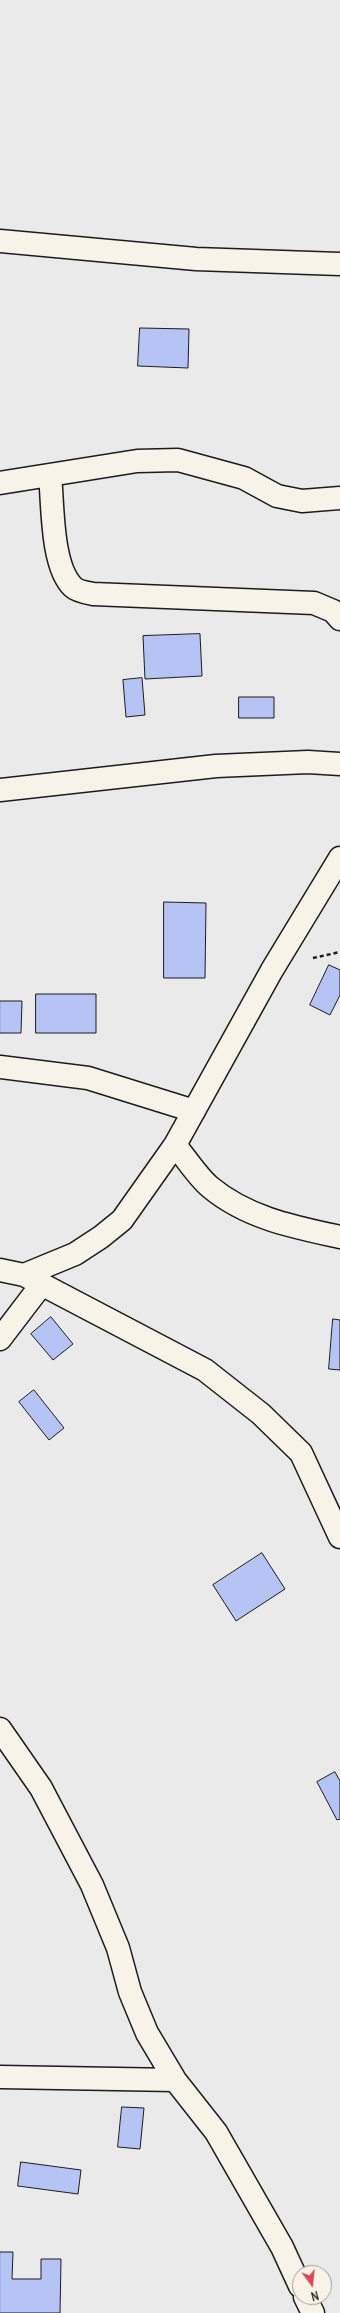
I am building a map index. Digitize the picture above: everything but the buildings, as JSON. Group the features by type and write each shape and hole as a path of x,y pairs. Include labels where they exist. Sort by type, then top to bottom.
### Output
{"street":[{"path":"0,241 196,259 340,264"},
{"path":"0,483 137,461 178,460 244,478 277,496 302,500 340,498"},
{"path":"50,475 58,556 64,575 74,588 93,594 314,603 333,611 340,618"},
{"path":"0,790 216,766 308,762 340,764"},
{"path":"0,1339 33,1279 101,1237 122,1220 175,1145 272,970 340,858"},
{"path":"0,1067 88,1078 194,1111"},
{"path":"175,1145 209,1186 238,1206 267,1220 340,1236"},
{"path":"0,1270 33,1279 206,1370 261,1414 301,1453 340,1537"},
{"path":"0,1729 41,1788 92,1885 118,1948 130,1992 147,2033 175,2080 216,2132 282,2247 292,2269"},
{"path":"0,2077 175,2080"}]}
